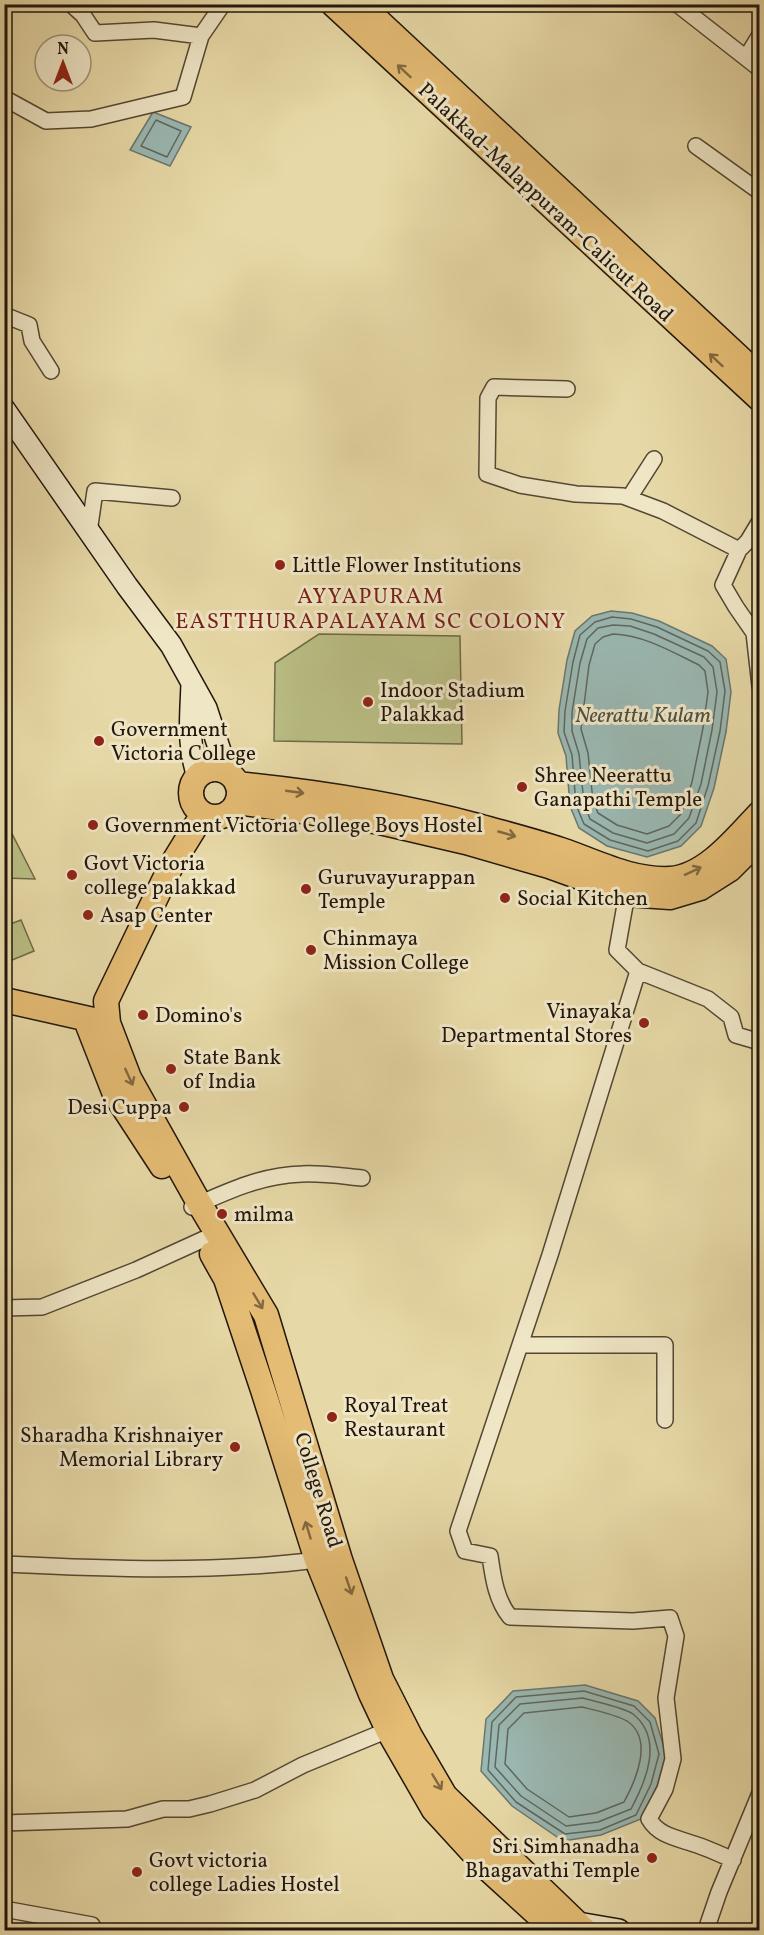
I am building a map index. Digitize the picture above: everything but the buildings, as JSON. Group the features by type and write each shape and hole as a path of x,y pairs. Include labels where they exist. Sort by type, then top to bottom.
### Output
{"main road":[{"name":"Palakkad-Malappuram-Calicut Road","path":"333,4 759,399"},
{"name":"Palakkad-Malappuram-Calicut Road","path":"366,6 759,377"},
{"path":"4,409 171,645 206,708 234,786 231,811 223,816 213,817 198,809 191,795 192,785 198,776 217,769 234,786 389,805 476,825 561,850 628,885 670,897 700,888 730,869 759,839"},
{"path":"192,683 190,739 192,758 198,776"},
{"path":"4,1000 97,1021 171,840 198,809"},
{"path":"628,885 671,879 693,873 717,857 759,813"},
{"name":"College Road","path":"97,1021 115,1094 194,1205 266,1315 340,1560 381,1679 410,1736 445,1796 580,1927"},
{"name":"College Road","path":"194,1205 204,1239 226,1279 317,1560 371,1694 388,1730 434,1810 488,1869 547,1923"},
{"path":"580,1927 619,1930"}],"street":[{"path":"70,4 83,15 95,33 154,30 201,36"},
{"path":"4,98 46,122 91,119 183,97 201,36 223,4"},
{"path":"676,4 759,69"},
{"path":"746,58 759,35"},
{"path":"696,146 759,192"},
{"path":"4,315 29,325 32,341 51,371"},
{"path":"567,389 494,387 488,398 487,474 520,485 576,494 623,496 749,547"},
{"path":"629,498 654,459"},
{"path":"89,532 96,491 172,498"},
{"path":"759,521 749,547 723,585 754,633 759,686"},
{"path":"628,885 617,950 638,971 708,999 731,1017 736,1035 759,1042"},
{"path":"638,971 520,1345 458,1531 465,1551 490,1556 495,1584 504,1610 510,1617 622,1620 670,1618 676,1636 666,1698 673,1759 664,1789 650,1819 653,1826 670,1837 692,1843 733,1860"},
{"path":"194,1205 236,1186 271,1177 302,1174 362,1178"},
{"path":"4,1308 42,1307 136,1270 204,1239"},
{"path":"520,1345 664,1345 664,1420"},
{"path":"4,1564 191,1568 245,1567 317,1560"},
{"path":"4,1823 127,1819 163,1809 189,1809 210,1804 255,1790 303,1765 388,1730"},
{"path":"706,1930 759,1793"},
{"path":"4,1909 92,1925 92,1930"}],"green space":[{"name":"Indoor Stadium Palakkad","path":"319,634 460,636 462,744 274,741 275,663"},
{"path":"5,820 35,879 5,878"},
{"path":"21,920 34,951 5,963 5,926"}],"water":[{"path":"153,112 191,127 170,166 130,150"},
{"name":"Neerattu Kulam","path":"611,611 632,613 659,621 712,646 726,659 731,692 726,732 714,788 701,826 681,846 647,857 607,846 579,828 570,806 566,756 558,733 559,710 567,660 575,631 592,616"},
{"path":"585,1685 638,1701 655,1718 666,1754 657,1786 641,1819 601,1835 563,1841 512,1806 481,1771 486,1719 513,1691"}],"place":[{"name":"Little Flower Institutions","path":"280,565"},
{"name":"Indoor Stadium Palakkad","path":"368,702"},
{"name":"Government Victoria College","path":"99,741"},
{"name":"Shree Neerattu Ganapathi Temple","path":"522,787"},
{"name":"Government Victoria College Boys Hostel","path":"93,825"},
{"name":"Govt Victoria college palakkad","path":"72,875"},
{"name":"Guruvayurappan Temple","path":"306,889"},
{"name":"Social Kitchen","path":"505,898"},
{"name":"Asap Center","path":"88,915"},
{"name":"Chinmaya Mission College","path":"311,950"},
{"name":"Domino's","path":"143,1015"},
{"name":"Vinayaka Departmental Stores","path":"644,1023"},
{"name":"State Bank of India","path":"171,1069"},
{"name":"Desi Cuppa","path":"184,1107"},
{"name":"milma","path":"222,1214"},
{"name":"Royal Treat Restaurant","path":"332,1417"},
{"name":"Sharadha Krishnaiyer Memorial Library","path":"235,1447"},
{"name":"Sri Simhanadha Bhagavathi Temple","path":"652,1858"},
{"name":"Govt victoria college Ladies Hostel","path":"137,1872"}],"district":[{"name":"AYYAPURAM EASTTHURAPALAYAM SC COLONY","path":"371,608"}]}
